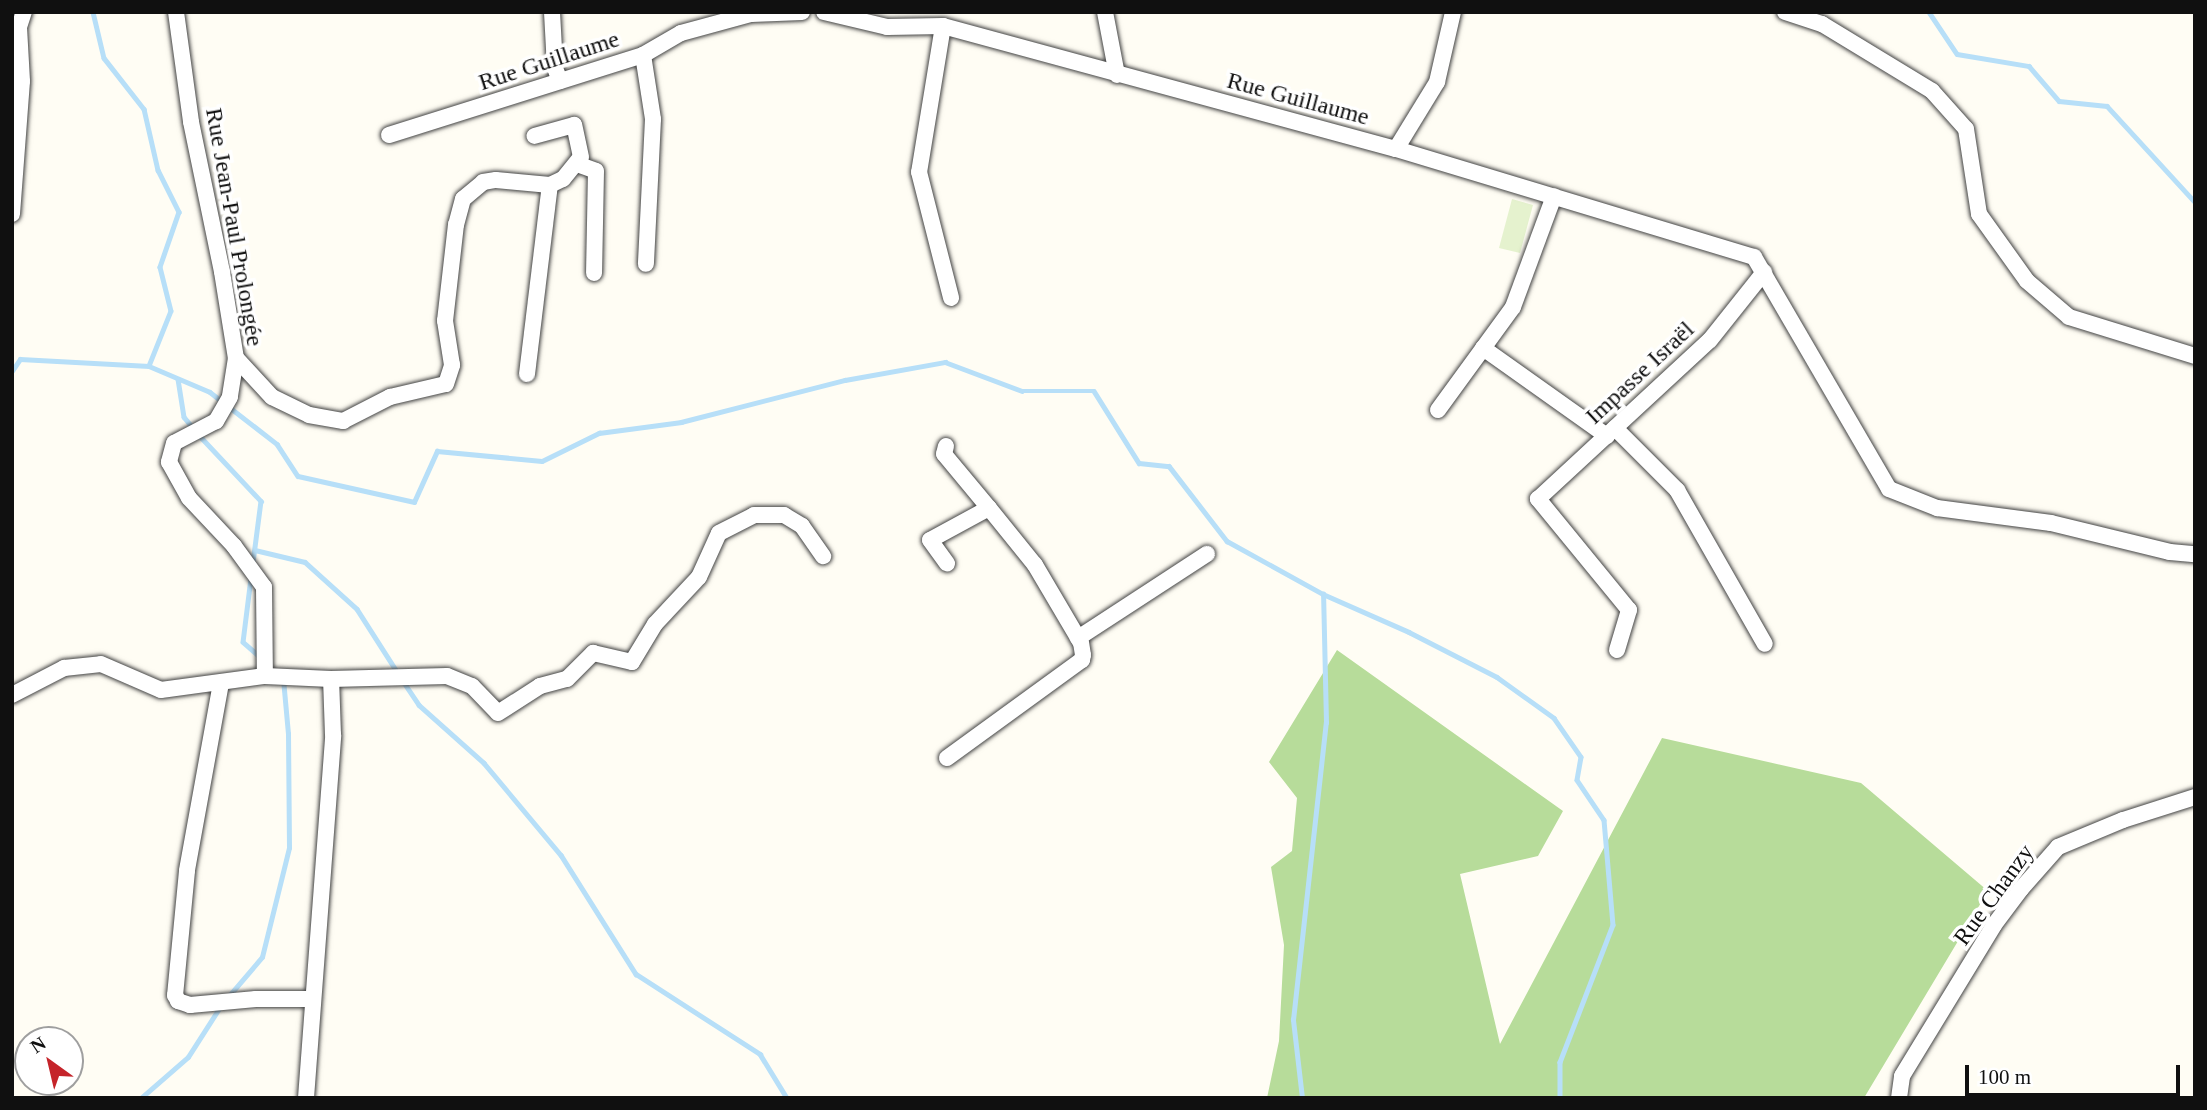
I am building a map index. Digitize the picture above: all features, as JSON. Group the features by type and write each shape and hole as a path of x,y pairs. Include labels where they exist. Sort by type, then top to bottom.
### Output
{"street":[{"path":"12,214 22,81 19,27 24,12"},
{"path":"552,12 555,68 560,81"},
{"name":"Rue Guillaume","path":"389,135 643,55 681,33 751,14 802,12"},
{"name":"Rue Guillaume","path":"824,12 887,27 943,26 1396,149 1754,257 1764,272"},
{"path":"1105,12 1117,75"},
{"path":"1396,149 1437,82 1453,12"},
{"path":"1786,12 1822,24 1932,91 1966,129 1979,214 2028,281 2069,317 2195,356"},
{"name":"Rue Jean-Paul Prolongée","path":"177,15 191,122 222,272 236,358 230,397 216,421 174,443 169,461 189,498 234,546 264,587 265,676"},
{"path":"943,26 919,172 951,298"},
{"path":"643,55 653,119 646,264"},
{"path":"236,358 272,397 309,415 343,421 390,397 446,384 452,365 445,321 456,225 463,199 483,182 496,180 550,185 563,180 581,157 574,125 534,136"},
{"path":"577,164 596,171 594,273"},
{"path":"527,374 550,185"},
{"path":"1438,410 1513,307 1554,196"},
{"path":"1764,272 1889,489 1937,508 2051,523 2170,552 2195,554"},
{"name":"Impasse Israël","path":"1617,650 1629,610 1538,499 1710,340 1764,272"},
{"path":"1483,348 1611,432 1677,490 1765,644"},
{"path":"946,446 944,454 1035,565 1083,649 1082,660 947,758"},
{"path":"947,563 930,540 989,508"},
{"path":"12,695 64,668 101,664 161,690 265,676 331,679 447,677 472,686 498,713 540,686 566,679 593,653 632,662 655,624 699,576 719,533 754,515 784,515 802,526 823,556"},
{"path":"1078,638 1207,554"},
{"path":"306,1098 333,734 331,679"},
{"path":"221,683 187,871 175,995 178,1001 190,1004 256,999 312,999"},
{"name":"Rue Chanzy","path":"1899,1098 1902,1076 1994,925 2021,889 2058,848 2123,820 2195,797"}],"green space":[{"path":"1512,199 1533,205 1520,253 1499,248"},
{"path":"1337,650 1563,811 1538,856 1460,874 1500,1044 1662,738 1861,783 1988,891 1864,1098 1267,1098 1279,1041 1284,945 1271,867 1292,851 1297,798 1269,762"}],"waterway":[{"path":"93,12 104,58 144,109 158,170 179,212 160,267 171,311 149,366"},
{"path":"1929,12 1957,54 2029,66 2059,101 2107,106 2195,202"},
{"path":"12,371 20,359 149,366 210,392 277,444 298,476 414,502 437,451 542,461 599,433 681,422 845,380 945,362 1022,391 1094,391 1139,463 1169,466 1227,541 1323,594 1409,632 1497,677 1554,718 1581,757 1577,780 1604,820 1613,925 1560,1062 1560,1098"},
{"path":"178,379 184,417 194,429"},
{"path":"199,435 261,501 253,563"},
{"path":"255,550 305,562 357,609 398,673"},
{"path":"251,578 243,642 259,656"},
{"path":"1302,1098 1293,1020 1326,723 1323,594"},
{"path":"228,997 262,957 289,848 288,734 283,679"},
{"path":"403,681 419,705 484,763 561,855 636,974 760,1054 787,1098"},
{"path":"141,1098 188,1057 220,1007"}]}
